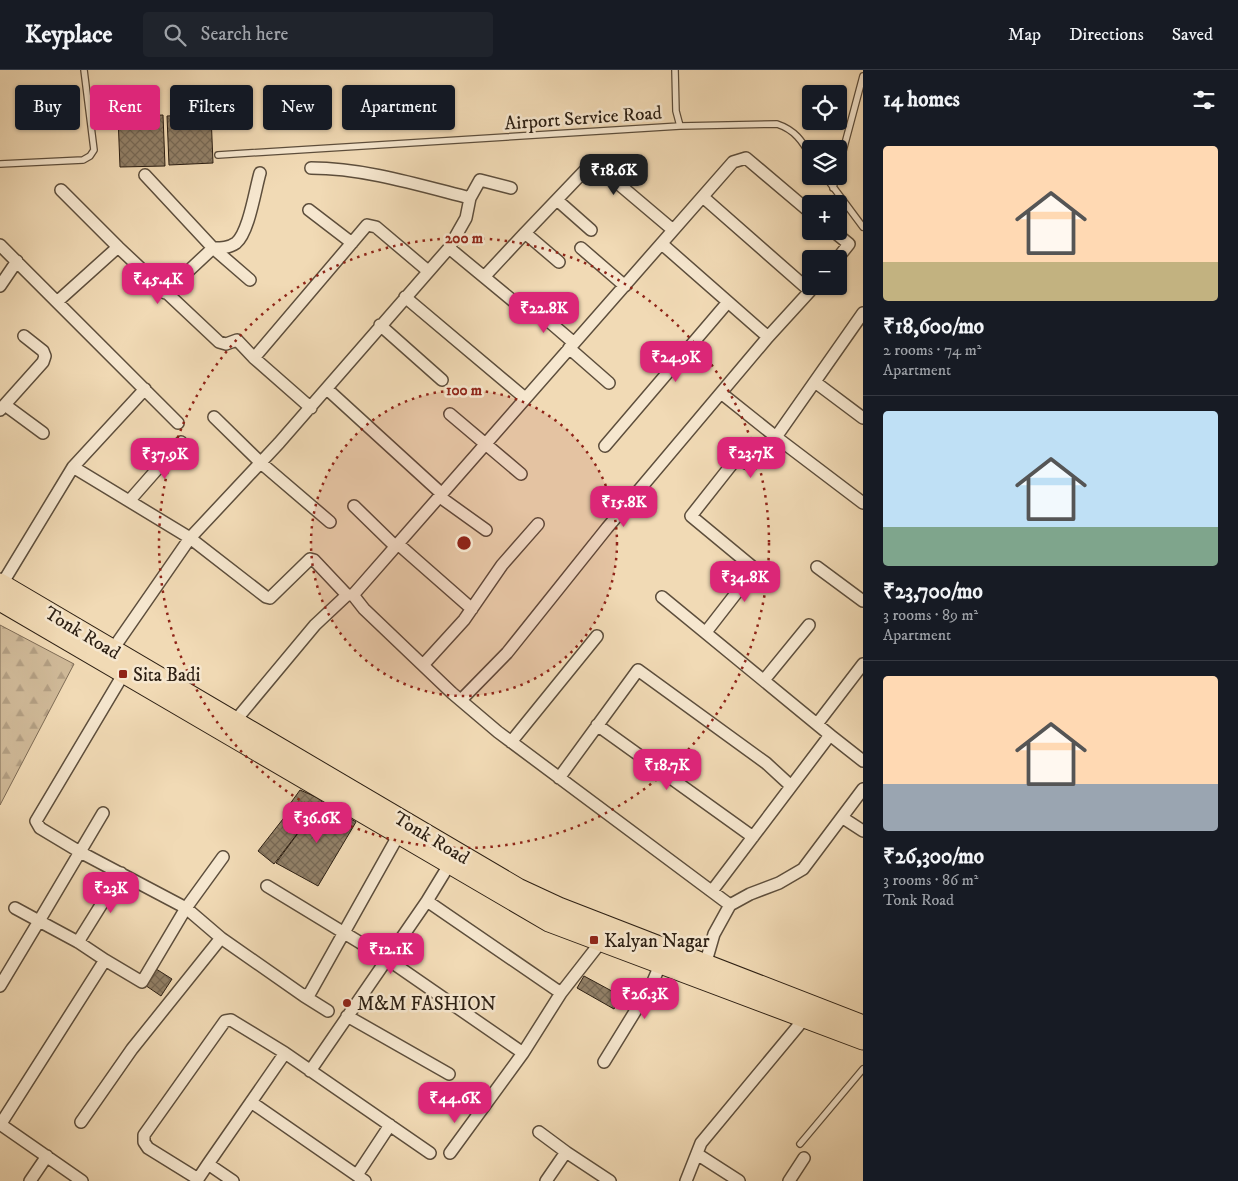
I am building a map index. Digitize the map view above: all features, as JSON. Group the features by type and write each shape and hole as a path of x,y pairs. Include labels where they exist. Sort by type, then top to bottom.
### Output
{"main road":[{"name":"Tonk Road","path":"1,589 112,649 127,667 235,721 518,888 559,907 705,965 863,1025"},
{"name":"Tonk Road","path":"1,589 398,836 549,922 600,943 863,1040"}],"street":[{"path":"235,721 315,625 350,595 397,546 485,443 733,162 746,158 802,205"},
{"path":"484,277 589,166 594,164 673,230"},
{"path":"311,168 329,168 470,198"},
{"path":"165,293 213,248 228,247 235,244 243,234 260,172"},
{"path":"145,175 213,248 250,280"},
{"path":"112,649 190,538 328,389 380,326 449,248 466,218 470,198 480,180 511,188"},
{"path":"62,190 165,293 219,342 226,344 237,340 254,358 311,408"},
{"path":"703,197 802,280"},
{"path":"557,200 591,230"},
{"path":"309,210 352,243"},
{"path":"254,358 367,225 376,227 428,271"},
{"path":"525,233 558,262"},
{"path":"844,240 849,244 844,250"},
{"path":"662,244 768,338"},
{"path":"0,245 178,423"},
{"path":"58,301 118,247"},
{"path":"449,248 518,305"},
{"path":"581,248 624,286"},
{"path":"0,286 17,261"},
{"path":"460,700 507,653 607,528 806,295"},
{"path":"405,297 525,398"},
{"path":"604,446 728,302"},
{"path":"531,306 609,383"},
{"path":"706,632 755,569 693,519 692,514 736,459 751,465 776,436 863,313"},
{"path":"380,326 442,380"},
{"path":"24,336 43,351 45,356 43,362 1,409 43,433"},
{"path":"815,382 862,415"},
{"path":"1,589 73,467 145,389"},
{"path":"328,389 441,495 486,530"},
{"path":"721,393 863,503"},
{"path":"450,414 521,474"},
{"path":"214,417 261,463 330,522"},
{"path":"130,500 181,442"},
{"path":"73,467 190,538 266,597 270,598 310,559 314,560 460,700 511,742 730,905"},
{"path":"354,506 397,546 472,610"},
{"path":"423,665 472,610 502,566 538,524"},
{"path":"817,567 863,601"},
{"path":"662,597 863,761"},
{"path":"764,680 809,625"},
{"path":"511,742 597,636"},
{"path":"817,724 863,664"},
{"path":"127,667 36,821 40,828 80,852 186,908 221,938 328,1011"},
{"path":"559,778 638,670 642,671 766,763 791,786"},
{"path":"597,725 753,837"},
{"path":"712,891 830,734"},
{"path":"705,965 714,934 730,905 750,894 779,883 803,869 863,789"},
{"path":"0,986 103,814"},
{"path":"843,818 863,831"},
{"path":"304,996 310,993 398,836"},
{"path":"15,908 78,942 142,982 186,908 223,857"},
{"path":"310,1070 427,901 449,865"},
{"path":"78,942 121,873"},
{"path":"267,886 387,959 523,1053"},
{"path":"427,901 561,993"},
{"path":"81,1122 132,1049 221,938"},
{"path":"450,1153 523,1053 561,993 600,943"},
{"path":"82,1181 0,1124 105,960"},
{"path":"604,1062 652,984 660,965"},
{"path":"347,1016 449,1074"},
{"path":"686,1181 701,1143 804,1019"},
{"path":"285,1053 197,1180 148,1148 144,1142 144,1135 225,1021 231,1020 285,1053 430,1153"},
{"path":"251,1102 361,1178 390,1125"},
{"path":"539,1132 610,1181"},
{"path":"546,1181 566,1152"},
{"path":"697,1154 739,1181"},
{"path":"30,1181 47,1156"},
{"path":"789,1181 804,1158"},
{"path":"208,1164 233,1181"}],"lane":[{"path":"0,164 83,160 90,156 94,150 84,70"},
{"name":"Airport Service Road","path":"675,70 676,111 680,126"},
{"path":"846,140 863,76"},
{"name":"Airport Service Road","path":"218,155 680,126 777,124 787,127 802,142"},
{"path":"831,185 863,227"},
{"path":"800,1144 863,1069"}],"green space":[{"path":"0,625 74,664 0,805"}],"building":[{"path":"160,115 163,115 165,166 120,167 119,130 160,130"},
{"path":"167,116 170,116 170,130 212,130 213,163 169,165"},
{"path":"300,790 323,800 274,864 258,851 290,810 287,808"},
{"path":"321,802 356,822 318,886 276,863"},
{"path":"153,967 172,979 161,996 142,983"},
{"path":"584,976 621,996 614,1009 577,988"}],"place":[{"name":"Sita Badi","path":"123,674"},
{"name":"Kalyan Nagar","path":"594,940"},
{"name":"M&M FASHION","path":"347,1003"}]}
